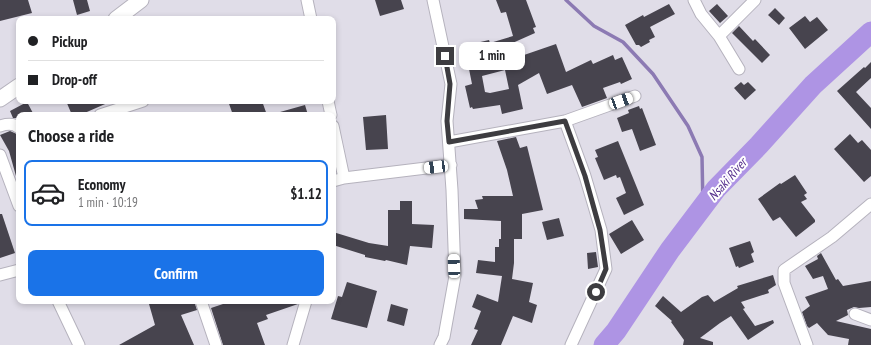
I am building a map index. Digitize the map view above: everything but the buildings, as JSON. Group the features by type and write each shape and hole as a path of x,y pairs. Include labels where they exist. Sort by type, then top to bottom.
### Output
{"street":[{"path":"120,16 141,0"},
{"path":"307,0 310,16"},
{"path":"433,0 450,84 447,121 451,165 455,276 444,337 440,345"},
{"path":"694,0 701,14 719,36 739,69"},
{"path":"719,36 755,0"},
{"path":"0,99 16,88"},
{"path":"449,142 565,121 635,96"},
{"path":"109,112 134,104"},
{"path":"565,121 585,176 600,230 606,269 571,345"},
{"path":"0,126 7,124 16,126"},
{"path":"336,140 344,178"},
{"path":"0,155 16,198"},
{"path":"336,180 451,165"},
{"path":"806,345 784,283 784,270 832,237 871,204"},
{"path":"0,275 16,271"},
{"path":"59,304 79,345"},
{"path":"202,304 216,345"},
{"path":"293,345 305,304"},
{"path":"855,314 871,320"}],"waterway":[{"path":"566,0 594,26 623,42 653,74 688,126 702,157 703,207"},
{"name":"Nsaki River","path":"604,345 616,331 670,250 716,189 759,145 813,85 871,32"}],"route":[{"path":"445,56 450,84 447,121 449,142 565,121 585,176 600,230 606,269 596,292"}]}
